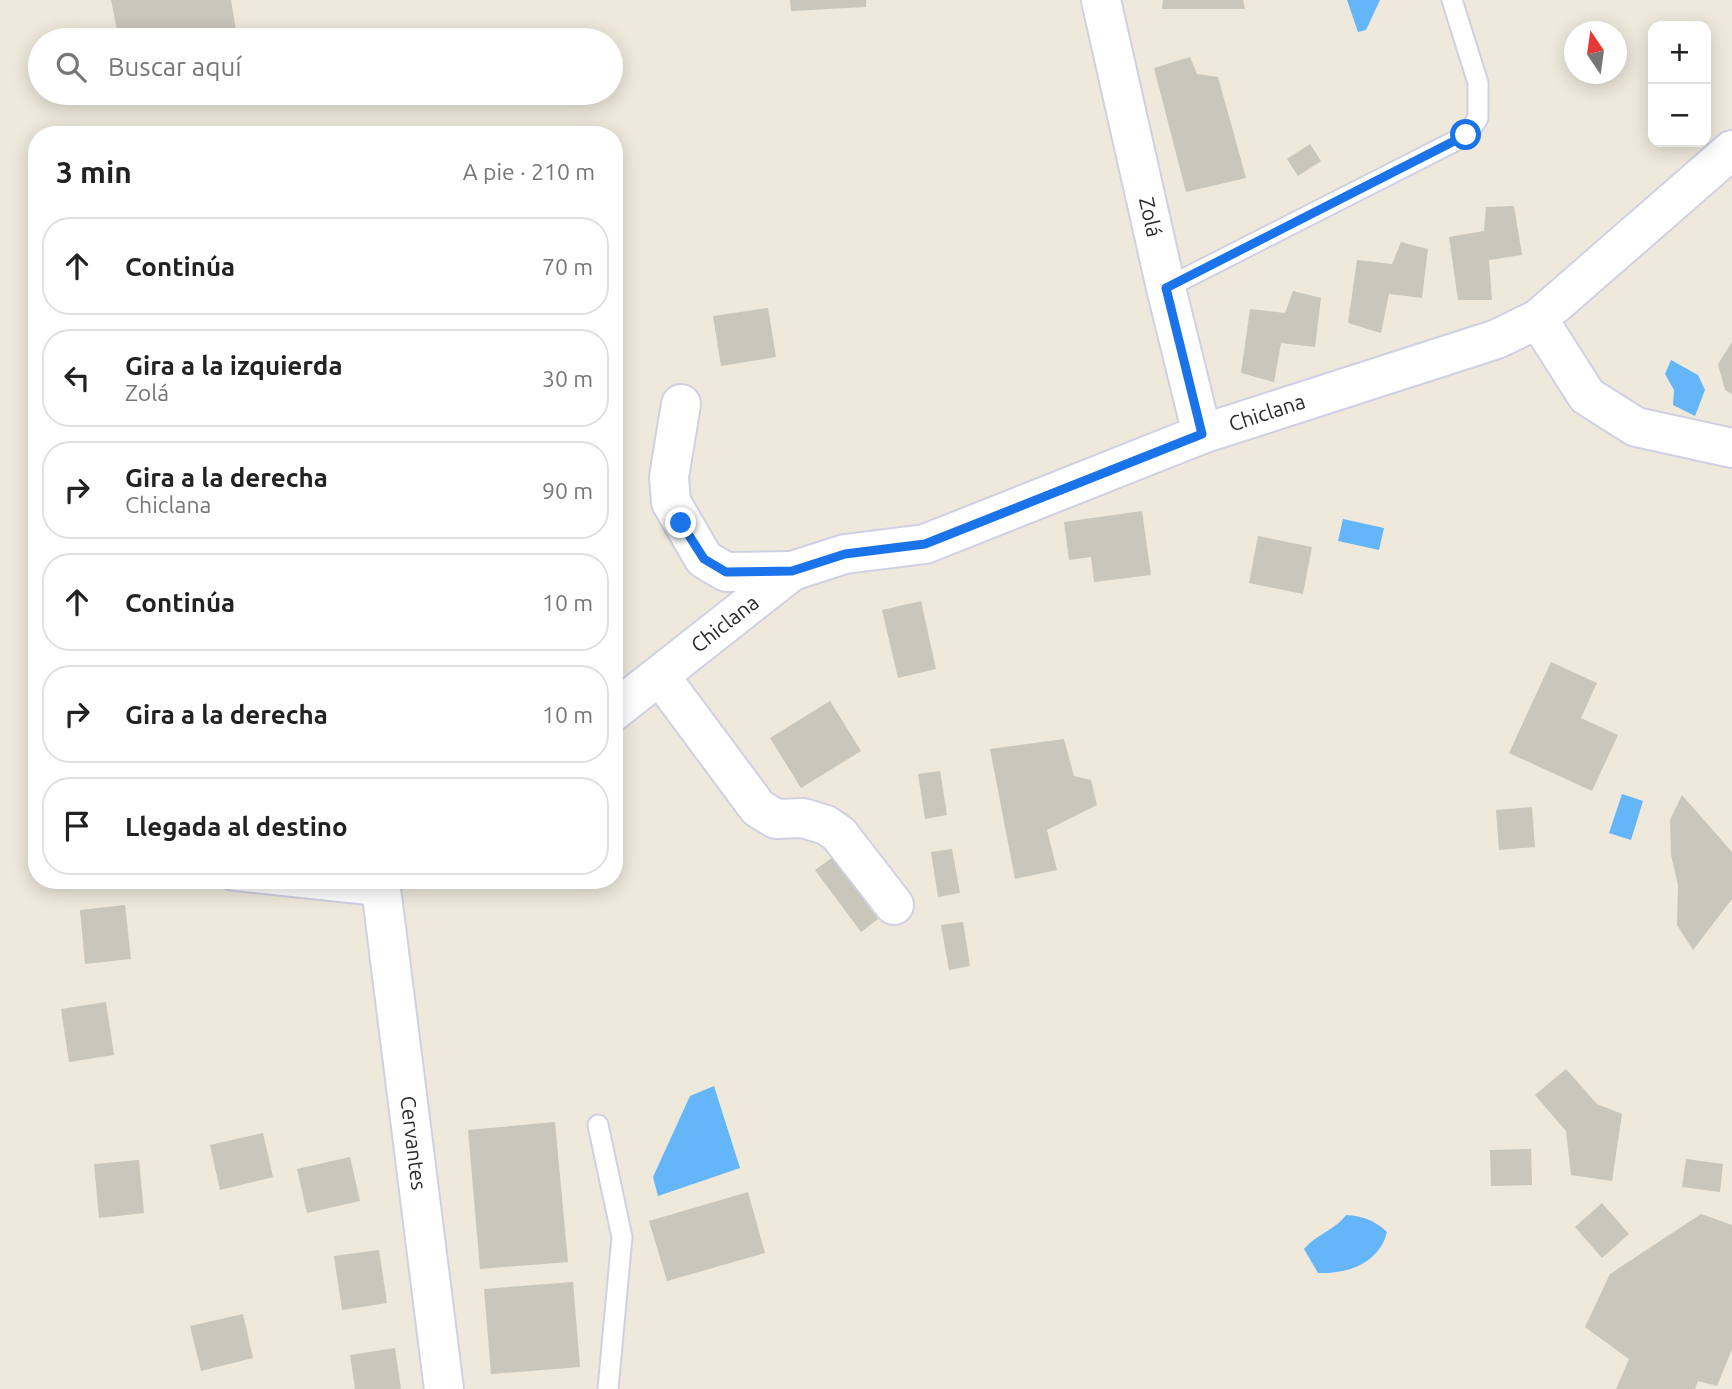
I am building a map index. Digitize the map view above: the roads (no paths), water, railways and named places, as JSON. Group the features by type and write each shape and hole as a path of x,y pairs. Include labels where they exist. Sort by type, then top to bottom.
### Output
{"street":[{"name":"Zolá","path":"1101,0 1202,434"},
{"name":"Chiclana","path":"623,699 660,676 792,571 845,554 925,544 1202,434 1497,339 1538,319 1732,150"},
{"path":"1538,319 1587,396 1636,427 1732,448"},
{"path":"681,404 669,477 671,502 704,559 726,572 792,571"},
{"path":"660,676 758,808 776,819 803,818 827,824 839,834 894,905"},
{"name":"Cervantes","path":"382,896 444,1389"}],"lane":[{"path":"1166,288 1466,135 1478,118 1478,83 1452,0"},
{"path":"316,889 382,896"},
{"path":"598,1125 622,1237 608,1389"}],"water":[{"path":"1347,0 1380,0 1366,30 1358,32"},
{"path":"1671,360 1698,375 1705,390 1695,416 1673,405 1674,390 1665,374"},
{"path":"1343,519 1384,528 1379,550 1338,541"},
{"path":"1622,794 1643,801 1631,840 1609,833"},
{"path":"714,1086 740,1168 658,1196 653,1177 690,1096"},
{"path":"1346,1215 1358,1216 1378,1224 1387,1232 1383,1243 1370,1259 1351,1269 1318,1273 1304,1249"}]}
